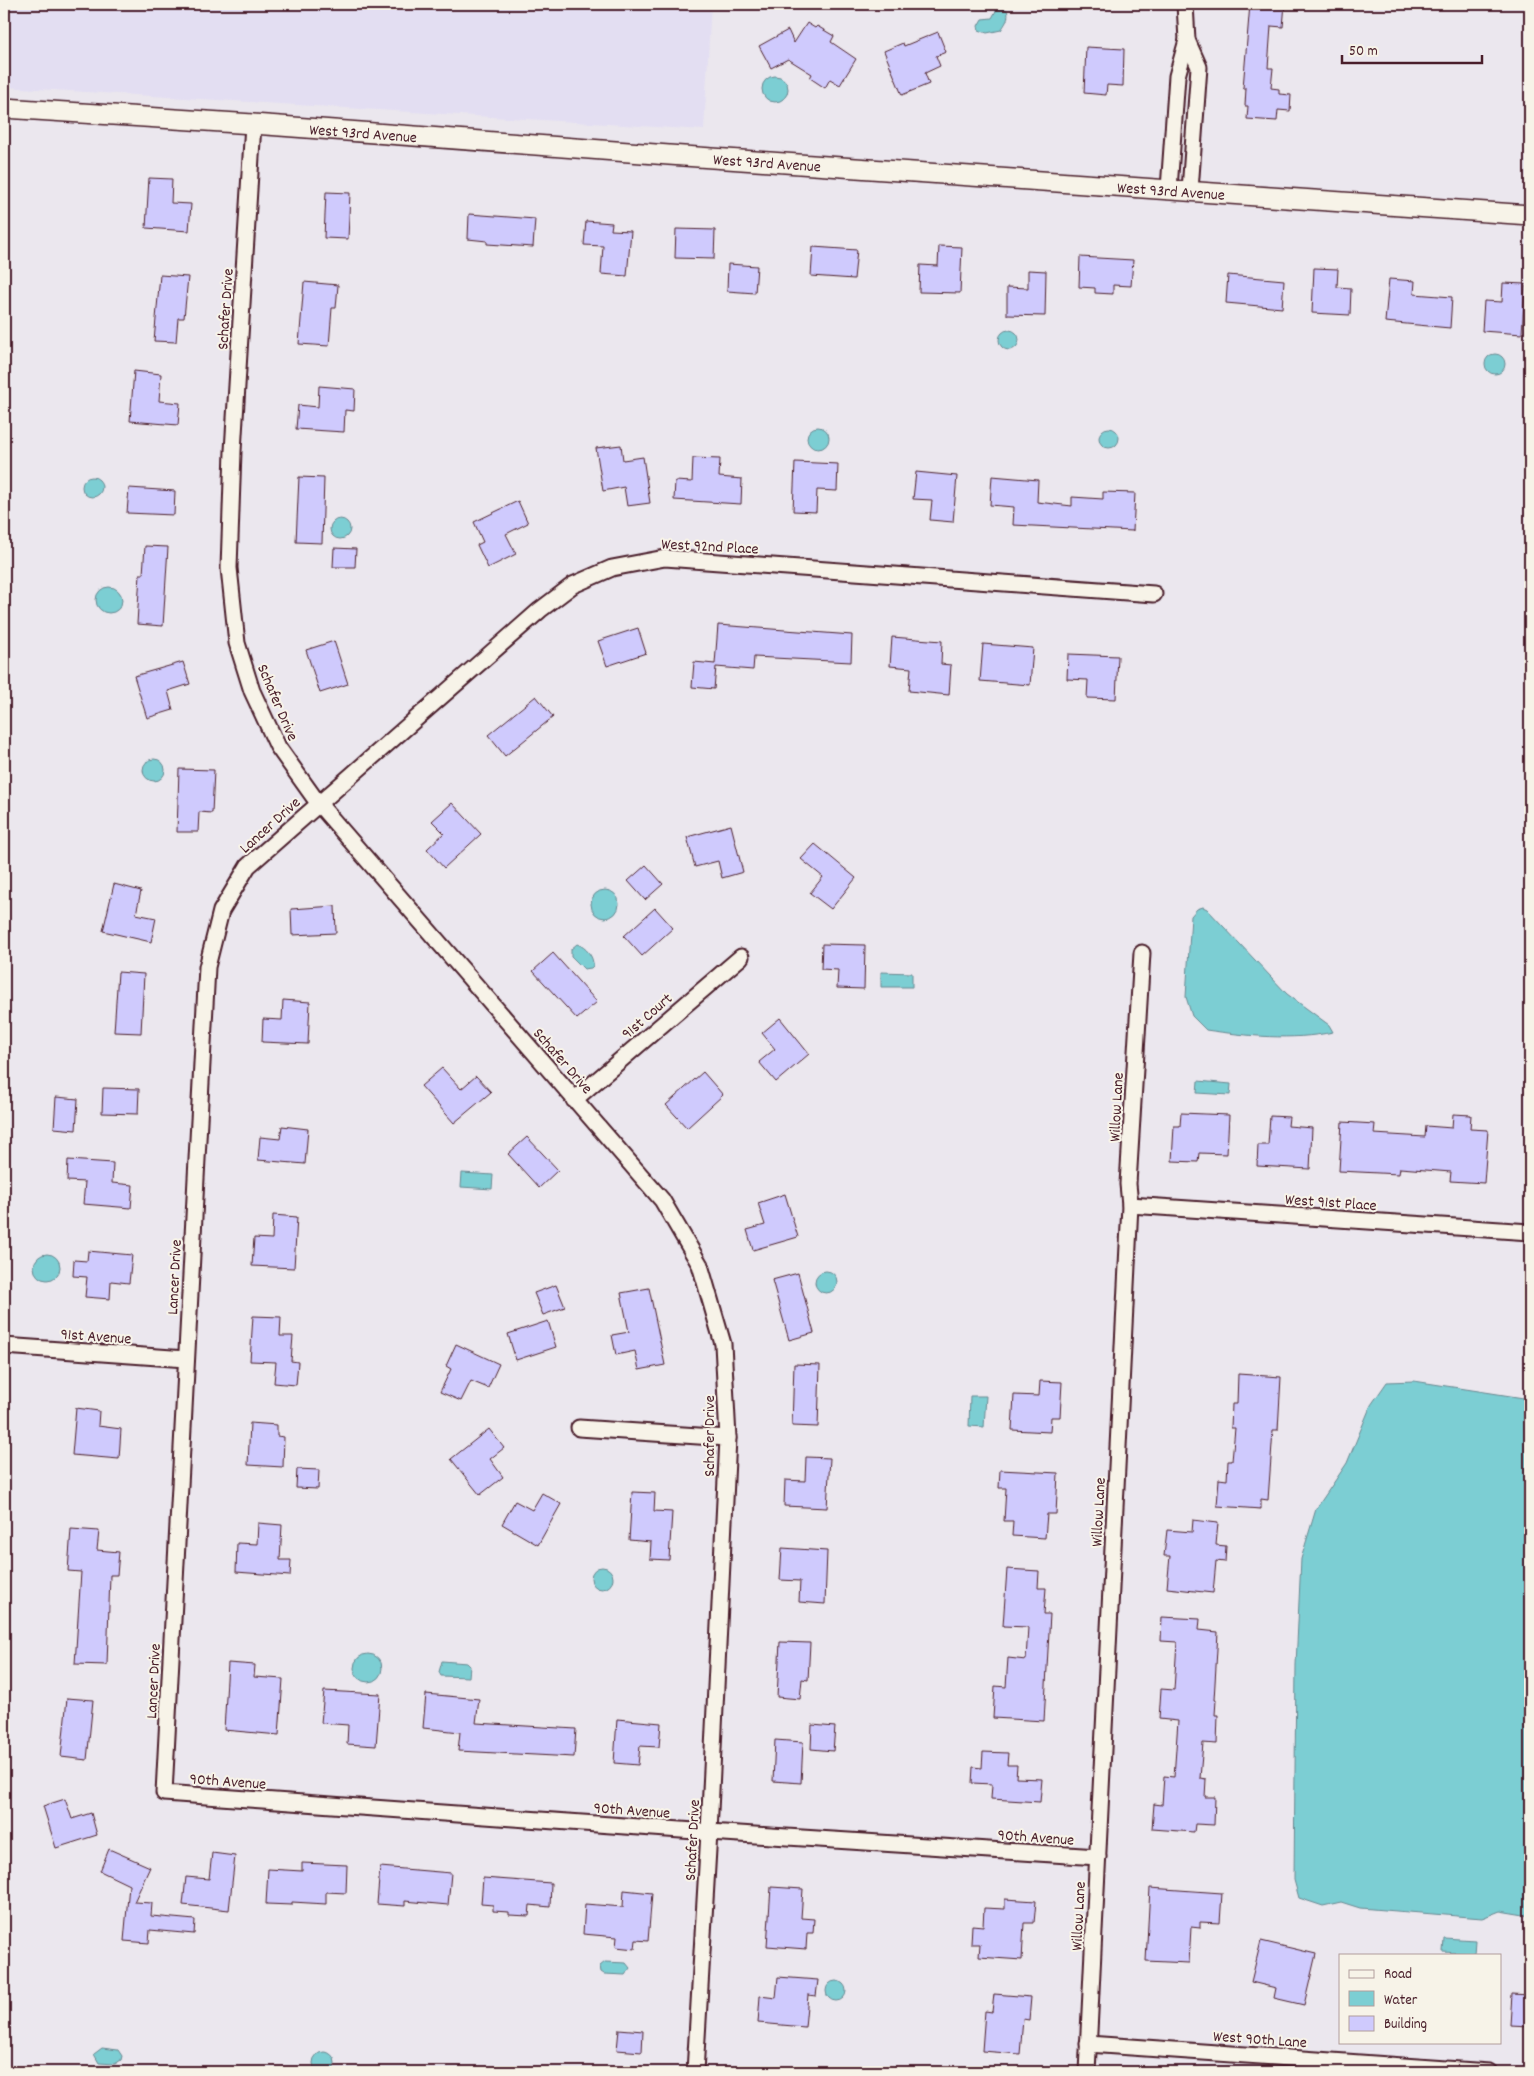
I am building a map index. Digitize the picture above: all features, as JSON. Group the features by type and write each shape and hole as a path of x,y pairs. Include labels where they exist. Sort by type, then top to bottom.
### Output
{"street":[{"path":"1169,189 1177,76 1187,40 1185,4"},
{"path":"1187,40 1199,67 1190,190"},
{"name":"West 93rd Avenue","path":"4,108 1530,215"},
{"name":"Schafer Drive","path":"253,124 233,451 230,568 237,643 252,691 278,748 318,803 662,1200 700,1265 723,1344 728,1438 709,1832 695,2072"},
{"name":"West 92nd Place","path":"318,803 540,610 573,585 612,568 638,562 673,559 1154,594"},
{"name":"Lancer Drive","path":"164,1792 207,967 221,911 248,866 318,803"},
{"name":"Willow Lane","path":"1087,2072 1130,1205 1128,1184 1142,954"},
{"name":"91st Court","path":"574,1100 741,957"},
{"name":"West 91st Place","path":"1130,1205 1530,1232"},
{"name":"91st Avenue","path":"4,1346 186,1359"},
{"path":"579,1428 728,1438"},
{"name":"90th Avenue","path":"164,1792 709,1832 1098,1857"},
{"name":"West 90th Lane","path":"1088,2044 1489,2072"}],"shaded area":[{"path":"4,4 711,4 704,130 4,87"}],"water":[{"path":"997,9 1007,10 1008,13 1007,21 1001,30 987,33 979,30 978,26 982,19 992,18"},
{"path":"775,76 784,80 788,89 784,98 775,102 766,98 762,89 766,80"},
{"path":"1009,330 1016,333 1019,340 1016,347 1009,350 1002,347 999,340 1002,333"},
{"path":"1495,354 1502,357 1505,364 1502,371 1495,374 1488,371 1485,364 1488,357"},
{"path":"818,427 826,430 829,438 826,446 818,449 810,446 807,438 810,430"},
{"path":"1105,428 1113,428 1119,434 1119,442 1113,448 1105,448 1099,442 1099,434"},
{"path":"88,477 96,477 102,483 102,491 96,497 88,497 82,491 82,483"},
{"path":"336,519 344,519 350,525 350,533 344,539 336,539 330,533 330,525"},
{"path":"109,587 118,591 122,600 118,609 109,613 100,609 96,600 100,591"},
{"path":"154,759 162,762 165,770 162,778 154,781 146,778 143,770 146,762"},
{"path":"605,890 615,894 619,904 615,914 605,918 595,914 591,904 595,894"},
{"path":"1203,907 1287,994 1329,1025 1333,1032 1286,1037 1253,1036 1206,1030 1192,1016 1186,997 1191,916 1197,909"},
{"path":"577,944 583,947 591,956 593,966 591,968 584,969 571,956 571,949"},
{"path":"881,972 912,973 912,987 881,987"},
{"path":"1198,1081 1231,1084 1230,1095 1197,1093"},
{"path":"462,1173 493,1175 492,1189 461,1187"},
{"path":"47,1254 56,1258 60,1267 56,1276 47,1280 38,1276 34,1267 38,1258"},
{"path":"826,1271 834,1274 837,1282 834,1290 826,1293 818,1290 815,1282 818,1274"},
{"path":"1414,1381 1530,1399 1530,1916 1500,1911 1482,1918 1360,1908 1341,1902 1323,1906 1299,1898 1294,1880 1296,1665 1301,1559 1316,1509 1347,1463 1371,1405 1387,1382"},
{"path":"970,1396 986,1396 984,1427 969,1426"},
{"path":"602,1567 610,1570 613,1578 610,1586 602,1589 594,1586 591,1578 594,1570"},
{"path":"368,1654 378,1658 382,1668 378,1678 368,1682 358,1678 354,1668 358,1658"},
{"path":"442,1661 467,1663 470,1666 469,1677 441,1676 439,1672"},
{"path":"1444,1938 1475,1940 1474,1954 1443,1952"},
{"path":"605,1962 626,1963 630,1968 625,1975 604,1974 601,1972 600,1966"},
{"path":"836,1981 843,1984 846,1991 843,1998 836,2001 829,1998 826,1991 829,1984"},
{"path":"102,2048 118,2050 122,2056 121,2060 115,2064 99,2063 94,2054"},
{"path":"324,2052 332,2055 335,2063 332,2071 324,2074 316,2071 313,2063 316,2055"}],"building":[{"path":"1250,4 1285,4 1283,27 1271,26 1268,68 1273,68 1271,88 1279,89 1279,94 1291,95 1290,111 1278,110 1277,121 1247,119 1248,106 1245,106 1246,88 1243,88"},
{"path":"807,23 815,28 817,26 834,36 831,42 856,59 840,85 830,79 825,88 810,78 812,74 788,59 771,68 759,46 788,30 794,43"},
{"path":"938,32 946,52 936,56 940,66 925,73 929,84 902,95 884,51 903,43 904,46"},
{"path":"1086,47 1124,49 1123,86 1107,85 1106,95 1084,93"},
{"path":"149,178 172,179 171,203 191,204 189,231 146,228"},
{"path":"326,192 350,193 348,239 324,238"},
{"path":"469,214 535,219 533,247 487,244 487,241 468,239"},
{"path":"586,221 612,223 611,230 631,231 627,276 601,274 603,246 584,245"},
{"path":"676,229 715,230 714,259 675,258"},
{"path":"939,246 962,247 960,293 919,292 920,265 938,266"},
{"path":"813,247 857,250 854,279 811,276"},
{"path":"1080,257 1133,260 1131,286 1113,285 1113,294 1095,293 1095,288 1079,287"},
{"path":"728,264 757,266 755,293 727,291"},
{"path":"1314,268 1338,269 1337,287 1351,288 1350,315 1312,313"},
{"path":"1028,270 1046,271 1045,316 1007,315 1007,287 1028,288"},
{"path":"160,275 188,277 184,318 178,318 176,342 154,341"},
{"path":"1228,275 1284,280 1282,308 1226,303"},
{"path":"1389,279 1415,281 1414,294 1452,297 1450,328 1385,322"},
{"path":"304,282 338,285 336,308 332,308 329,346 299,344"},
{"path":"1503,283 1525,284 1522,334 1482,331 1484,301 1502,302"},
{"path":"134,371 161,374 159,401 180,403 178,425 130,421"},
{"path":"319,386 355,389 354,411 345,410 344,432 296,429 298,405 318,407"},
{"path":"621,445 623,460 643,457 650,503 627,506 624,487 603,491 596,448"},
{"path":"693,458 720,459 719,477 742,479 741,504 674,500 675,481 692,482"},
{"path":"795,462 838,464 837,491 817,490 816,512 793,511"},
{"path":"916,472 957,476 953,522 930,520 932,500 913,499"},
{"path":"992,476 1038,480 1037,502 1072,506 1072,497 1103,499 1103,492 1135,493 1133,531 1013,525 1014,507 990,505"},
{"path":"299,477 324,478 322,543 296,542"},
{"path":"129,488 175,491 174,515 127,513"},
{"path":"518,501 528,523 506,534 516,554 488,568 477,545 483,542 474,522"},
{"path":"145,546 168,547 163,626 137,624 140,574 143,574"},
{"path":"334,548 356,549 355,567 333,567"},
{"path":"718,625 852,635 851,662 754,657 753,670 716,667 714,689 692,687 694,662 715,664"},
{"path":"638,628 646,653 607,666 598,641"},
{"path":"892,637 942,641 941,664 951,665 949,695 909,691 911,668 890,666"},
{"path":"334,641 348,684 320,693 306,650"},
{"path":"983,644 1033,648 1030,685 980,681"},
{"path":"1068,654 1118,656 1116,699 1087,698 1088,680 1067,679"},
{"path":"183,662 190,684 168,691 173,710 147,718 134,676"},
{"path":"536,696 553,717 505,756 488,735"},
{"path":"179,769 214,770 212,813 199,812 198,832 177,832"},
{"path":"452,803 481,834 444,868 427,849 444,833 432,821"},
{"path":"731,825 743,872 722,878 718,861 695,867 687,837"},
{"path":"815,844 856,878 831,909 810,893 823,877 801,859"},
{"path":"646,865 663,884 645,900 628,881"},
{"path":"114,884 141,891 136,914 156,918 151,942 103,931"},
{"path":"335,906 336,933 292,935 291,909"},
{"path":"655,908 673,928 642,956 624,936"},
{"path":"822,944 865,945 864,989 837,988 838,970 821,969"},
{"path":"553,953 597,1002 577,1019 533,971"},
{"path":"118,972 144,974 141,1033 114,1032"},
{"path":"283,1000 310,1002 308,1044 262,1042 263,1019 282,1020"},
{"path":"780,1018 809,1054 776,1082 759,1062 775,1049 762,1033"},
{"path":"442,1068 461,1089 476,1076 491,1092 454,1123 421,1086"},
{"path":"703,1072 723,1095 687,1128 666,1105"},
{"path":"103,1088 139,1089 138,1114 102,1113"},
{"path":"56,1097 78,1099 76,1130 54,1128"},
{"path":"1181,1113 1229,1115 1227,1154 1199,1153 1198,1162 1172,1161 1174,1126 1180,1126"},
{"path":"1453,1114 1471,1115 1470,1129 1488,1130 1484,1183 1450,1181 1451,1172 1400,1168 1399,1174 1339,1171 1342,1122 1375,1124 1374,1134 1425,1137 1426,1126 1452,1128"},
{"path":"1270,1116 1289,1117 1288,1126 1312,1128 1310,1169 1257,1166 1258,1145 1268,1145"},
{"path":"282,1126 308,1129 305,1164 258,1160 260,1137 280,1139"},
{"path":"527,1137 558,1170 539,1188 508,1154"},
{"path":"68,1160 113,1163 112,1183 133,1185 131,1208 83,1204 85,1182 67,1181"},
{"path":"785,1194 798,1237 753,1250 747,1230 765,1225 758,1203"},
{"path":"273,1215 297,1217 294,1268 252,1266 254,1238 272,1239"},
{"path":"88,1251 132,1255 129,1283 111,1281 110,1299 85,1297 87,1277 73,1276 74,1260 87,1261"},
{"path":"798,1273 814,1333 789,1340 772,1280"},
{"path":"556,1285 565,1307 543,1315 534,1293"},
{"path":"649,1288 665,1365 639,1370 635,1351 616,1355 612,1335 629,1332 621,1293"},
{"path":"253,1316 281,1317 280,1336 293,1336 291,1361 298,1362 296,1385 274,1383 276,1362 250,1361"},
{"path":"548,1321 556,1347 516,1360 508,1334"},
{"path":"456,1344 499,1364 488,1388 471,1381 461,1401 440,1392 451,1369 446,1366"},
{"path":"794,1364 820,1365 818,1427 792,1426"},
{"path":"1238,1374 1281,1377 1278,1430 1273,1430 1268,1500 1261,1499 1261,1509 1217,1506 1219,1479 1227,1480 1228,1461 1232,1461 1235,1428 1231,1428 1232,1404 1237,1404"},
{"path":"1040,1381 1062,1382 1060,1417 1051,1417 1050,1432 1012,1430 1014,1395 1039,1396"},
{"path":"76,1408 99,1411 98,1426 121,1429 119,1459 72,1455"},
{"path":"250,1423 277,1425 277,1436 284,1437 283,1467 248,1465"},
{"path":"489,1429 504,1448 490,1459 503,1477 480,1495 451,1459"},
{"path":"806,1457 830,1458 827,1508 784,1506 785,1480 805,1481"},
{"path":"297,1469 319,1470 318,1489 296,1488"},
{"path":"1000,1470 1058,1473 1056,1514 1047,1514 1045,1538 1012,1536 1013,1521 1004,1521 1006,1488 999,1488"},
{"path":"632,1492 655,1493 654,1511 672,1512 669,1560 650,1559 651,1542 629,1540"},
{"path":"542,1493 561,1504 538,1545 502,1524 515,1501 532,1510"},
{"path":"1193,1520 1218,1523 1216,1545 1226,1546 1225,1562 1216,1561 1213,1593 1167,1588 1170,1556 1164,1556 1167,1530 1192,1532"},
{"path":"258,1523 282,1525 280,1560 291,1560 290,1576 236,1572 237,1543 257,1544"},
{"path":"71,1529 99,1531 97,1550 119,1552 117,1575 110,1575 107,1665 75,1664 81,1572 68,1571"},
{"path":"782,1548 827,1551 825,1604 799,1602 800,1581 780,1580"},
{"path":"1007,1569 1039,1571 1038,1588 1046,1588 1044,1614 1050,1614 1044,1721 993,1718 995,1686 1006,1687 1008,1658 1026,1660 1028,1627 1003,1626"},
{"path":"1162,1617 1200,1619 1199,1630 1218,1632 1214,1700 1216,1700 1215,1715 1218,1715 1217,1744 1203,1743 1200,1778 1206,1779 1205,1797 1215,1797 1214,1825 1195,1824 1194,1832 1152,1829 1154,1804 1162,1805 1164,1776 1174,1777 1178,1721 1159,1719 1161,1689 1174,1690 1177,1642 1161,1641"},
{"path":"780,1642 810,1643 808,1680 802,1679 800,1699 777,1697"},
{"path":"228,1663 255,1665 254,1677 283,1679 279,1735 224,1730"},
{"path":"324,1691 380,1694 376,1746 347,1744 348,1725 321,1723"},
{"path":"426,1694 479,1699 476,1723 576,1729 574,1757 458,1751 460,1732 423,1728"},
{"path":"67,1698 93,1700 87,1760 61,1757"},
{"path":"617,1719 661,1723 659,1747 640,1746 638,1765 614,1763"},
{"path":"812,1725 835,1727 833,1751 811,1749"},
{"path":"775,1740 803,1742 801,1783 773,1781"},
{"path":"983,1752 1008,1753 1007,1765 1017,1765 1016,1778 1042,1779 1040,1802 991,1799 992,1784 972,1783 973,1767 982,1768"},
{"path":"65,1799 72,1819 91,1813 97,1835 56,1848 43,1806"},
{"path":"109,1849 150,1867 134,1902 152,1903 151,1916 195,1920 194,1934 150,1930 149,1943 124,1941 129,1885 100,1871"},
{"path":"212,1853 235,1856 229,1910 183,1905 186,1877 209,1879"},
{"path":"302,1863 347,1865 346,1893 326,1892 326,1904 292,1902 292,1905 266,1904 268,1869 302,1871"},
{"path":"380,1867 451,1873 448,1905 405,1901 405,1906 377,1904"},
{"path":"483,1878 551,1883 550,1907 530,1905 529,1916 509,1915 509,1912 493,1911 493,1905 481,1904"},
{"path":"771,1887 803,1889 801,1918 814,1919 813,1933 807,1933 806,1949 767,1946"},
{"path":"1150,1888 1222,1893 1220,1923 1200,1922 1200,1928 1191,1927 1189,1963 1146,1961"},
{"path":"624,1890 652,1893 648,1941 636,1940 635,1949 616,1947 617,1937 583,1934 585,1904 623,1907"},
{"path":"1005,1899 1036,1901 1034,1923 1024,1923 1022,1960 979,1957 980,1944 971,1944 972,1925 983,1926 984,1908 1005,1909"},
{"path":"1261,1941 1316,1954 1304,2005 1274,1998 1276,1988 1251,1982"},
{"path":"778,1977 818,1980 816,1996 808,1995 805,2027 758,2023 760,1996 776,1998"},
{"path":"994,1994 1031,1997 1029,2020 1023,2019 1020,2054 982,2051 985,2011 992,2012"},
{"path":"1512,1994 1530,1995 1530,2026 1510,2025"},
{"path":"619,2029 643,2031 642,2052 617,2050"}]}
